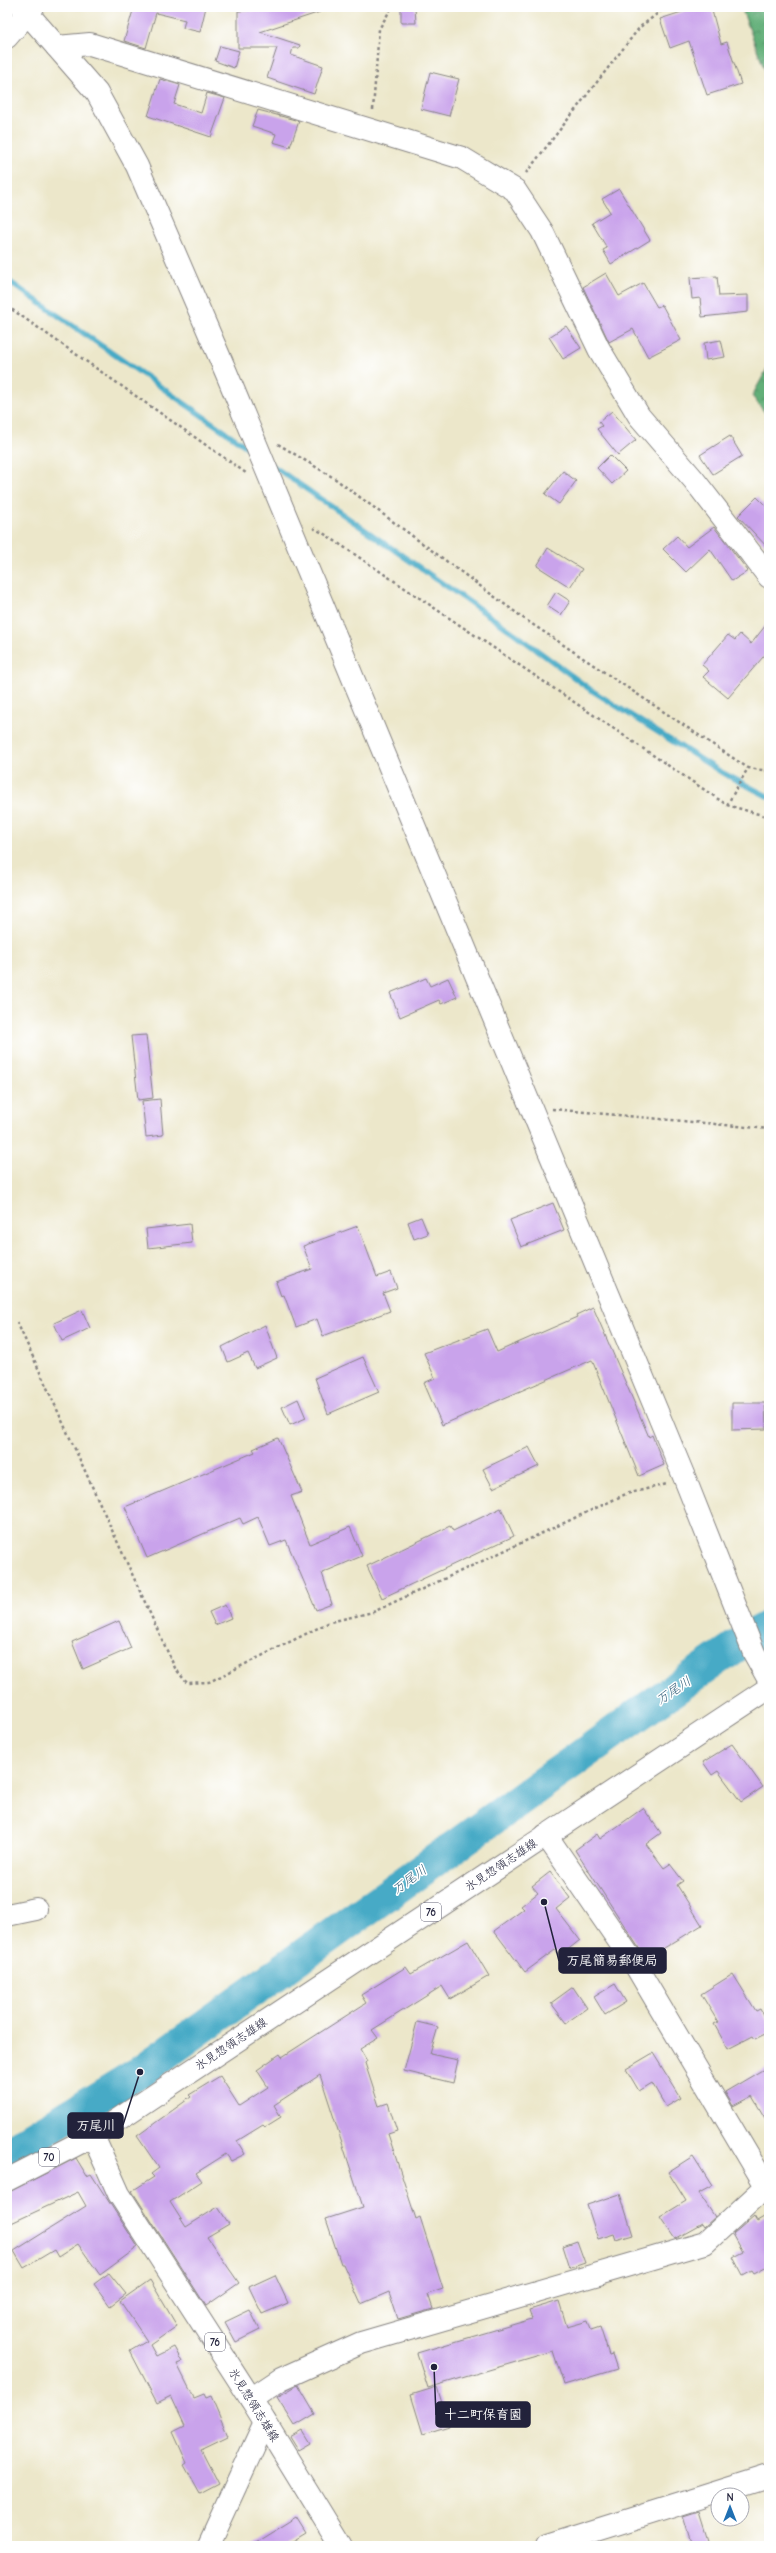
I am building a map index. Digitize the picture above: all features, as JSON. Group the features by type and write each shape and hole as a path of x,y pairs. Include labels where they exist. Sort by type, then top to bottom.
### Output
{"street":[{"path":"7,37 28,9 96,94 137,166 264,441 270,480 284,517 734,1598 754,1653 769,1680"},
{"path":"57,47 90,44 462,158 515,190 542,231 599,349 639,416 694,480 769,577"},
{"name":"氷見惣領志雄線","path":"341,2546 251,2399 119,2194 93,2136 769,1688"},
{"path":"251,2399 281,2379 360,2343 705,2243 768,2187 634,1963 546,1835"},
{"path":"7,1915 36,1909"},
{"name":"70","path":"7,2180 93,2136"},
{"path":"208,2546 265,2422"},
{"path":"546,2546 769,2476"}],"path":[{"path":"372,130 379,29 392,7"},
{"path":"515,190 528,170 640,27 666,7"},
{"path":"7,306 238,469 270,480"},
{"path":"264,441 334,478 526,620 748,768 769,771"},
{"path":"284,517 323,532 727,805 769,817"},
{"path":"727,805 748,768"},
{"path":"530,1106 769,1129"},
{"path":"17,1322 176,1668 187,1683 210,1682 330,1622 373,1612 626,1494 685,1480"}],"green space":[{"path":"741,7 769,7 769,81"},
{"path":"769,365 769,418 752,396"}],"building":[{"path":"134,7 206,7 200,32 183,28 185,20 156,13 146,48 124,41"},
{"path":"401,7 415,7 416,23 401,23"},
{"path":"697,7 711,7 721,44 727,42 741,84 707,95 689,41 670,48 660,19"},
{"path":"319,8 320,12 260,32 300,45 299,48 293,48 291,55 323,66 314,94 267,78 277,48 238,48 238,11"},
{"path":"220,46 239,51 234,68 215,61"},
{"path":"430,72 459,79 449,116 421,109"},
{"path":"160,79 180,85 174,104 201,113 207,93 225,98 211,137 148,116"},
{"path":"258,110 299,121 290,147 273,142 276,134 252,126"},
{"path":"619,189 650,240 611,264 603,250 607,248 592,223 610,212 602,199"},
{"path":"606,273 619,296 643,283 657,307 662,305 681,340 648,357 633,329 609,342 583,287"},
{"path":"717,276 719,296 748,295 748,312 702,317 700,298 692,299 690,278"},
{"path":"566,326 581,348 563,359 549,337"},
{"path":"721,340 725,357 706,360 704,343"},
{"path":"612,411 636,440 618,455 597,429 602,426 599,422"},
{"path":"730,436 742,456 713,474 700,455"},
{"path":"610,455 626,471 612,484 597,468"},
{"path":"563,471 576,481 559,504 545,494"},
{"path":"757,497 769,509 769,549 738,516"},
{"path":"714,527 748,571 732,581 710,549 686,572 663,549 677,536 687,547"},
{"path":"548,548 582,569 570,587 537,566"},
{"path":"556,592 570,601 561,615 547,606"},
{"path":"769,621 769,650 728,698 703,677 709,671 702,665 728,635 735,640 740,634 751,644"},
{"path":"426,978 430,986 448,978 457,997 441,1004 439,1000 400,1017 390,993"},
{"path":"146,1035 153,1098 138,1100 131,1036"},
{"path":"160,1099 163,1135 146,1137 142,1101"},
{"path":"553,1203 564,1230 521,1247 510,1220"},
{"path":"421,1217 428,1234 414,1239 408,1222"},
{"path":"190,1224 192,1243 148,1248 146,1229"},
{"path":"358,1226 377,1277 391,1272 397,1288 383,1293 390,1311 323,1336 317,1319 296,1327 284,1295 281,1296 276,1282 312,1269 303,1246"},
{"path":"593,1307 649,1437 652,1435 664,1465 639,1476 592,1360 442,1425 424,1383 435,1378 424,1353 487,1329 497,1352 577,1317 576,1315"},
{"path":"82,1310 90,1328 62,1341 54,1323"},
{"path":"265,1325 277,1358 255,1368 248,1353 228,1362 222,1347"},
{"path":"363,1357 379,1392 328,1414 315,1378"},
{"path":"298,1399 306,1418 290,1425 282,1407"},
{"path":"732,1403 765,1403 766,1429 732,1430"},
{"path":"278,1438 302,1492 291,1496 310,1544 350,1527 362,1556 322,1573 332,1604 316,1610 286,1540 270,1546 258,1517 243,1524 240,1518 147,1558 125,1507 255,1452 253,1449"},
{"path":"529,1447 539,1466 493,1488 483,1469"},
{"path":"501,1508 514,1536 382,1598 367,1566 450,1526 453,1531"},
{"path":"225,1605 231,1618 215,1625 209,1612"},
{"path":"119,1621 131,1648 83,1669 72,1642"},
{"path":"732,1744 763,1787 741,1802 718,1771 712,1775 703,1762"},
{"path":"643,1808 661,1833 646,1844 664,1868 670,1864 683,1881 677,1885 702,1925 646,1959 575,1850 597,1834 600,1839"},
{"path":"550,1872 570,1898 556,1909 580,1940 560,1956 555,1950 525,1972 494,1931 524,1909 521,1906 538,1893 532,1886"},
{"path":"468,1941 489,1976 450,1999 442,1986 372,2030 378,2038 360,2049 367,2061 365,2063 379,2106 388,2103 397,2131 388,2134 416,2219 420,2217 443,2289 428,2294 433,2309 398,2319 389,2292 361,2304 343,2264 341,2264 326,2219 363,2207 320,2075 274,2105 281,2117 265,2127 263,2125 237,2141 245,2154 231,2161 226,2154 196,2173 202,2181 170,2202 186,2227 218,2207 229,2224 207,2237 239,2283 206,2306 132,2191 154,2177 151,2174 159,2168 137,2136 191,2097 189,2095 220,2076 239,2106 268,2087 257,2070 280,2054 282,2057 366,2003 361,1995 406,1967 411,1974"},
{"path":"733,1974 756,2011 760,2009 769,2026 769,2032 755,2039 753,2036 728,2049 714,2024 718,2022 701,1994"},
{"path":"615,1984 626,2002 605,2015 594,1997"},
{"path":"573,1987 587,2008 566,2023 551,2003"},
{"path":"417,2022 438,2027 430,2054 458,2060 453,2083 404,2071"},
{"path":"653,2053 681,2098 666,2107 652,2083 639,2091 626,2069"},
{"path":"769,2066 769,2125 752,2096 733,2106 725,2092"},
{"path":"693,2156 712,2186 699,2193 715,2217 704,2227 702,2224 675,2239 660,2217 686,2201 668,2172"},
{"path":"76,2158 87,2176 91,2174 138,2247 100,2275 78,2244 58,2257 54,2250 24,2268 14,2251 86,2206 78,2192 7,2225 7,2193"},
{"path":"620,2194 633,2235 616,2240 614,2234 598,2239 587,2205"},
{"path":"769,2214 769,2266 754,2274 752,2271 743,2276 733,2257 743,2252 733,2234 754,2216 757,2221"},
{"path":"577,2241 585,2263 570,2268 563,2246"},
{"path":"109,2273 126,2294 110,2306 94,2284"},
{"path":"275,2275 288,2303 262,2314 249,2287"},
{"path":"150,2280 177,2326 150,2345 156,2356 174,2347 182,2362 177,2364 194,2398 204,2394 206,2398 211,2396 228,2436 201,2449 219,2484 200,2494 184,2465 187,2463 173,2432 185,2426 171,2396 157,2403 130,2351 147,2341 120,2301"},
{"path":"559,2301 567,2327 588,2321 591,2330 600,2327 609,2355 612,2354 617,2369 564,2385 553,2351 428,2388 417,2353 532,2319 529,2310"},
{"path":"250,2310 260,2330 236,2342 225,2322"},
{"path":"298,2385 315,2414 295,2426 277,2397"},
{"path":"437,2387 449,2426 423,2434 411,2395"},
{"path":"302,2430 310,2443 298,2450 290,2437"},
{"path":"699,2511 710,2546 692,2546 683,2516"},
{"path":"296,2518 306,2534 286,2546 251,2546"}],"waterway":[{"path":"7,280 250,449"},
{"path":"273,466 514,633 591,690 721,772 769,797"},
{"name":"万尾川","path":"7,2153 140,2072 656,1702 751,1636 769,1626"}],"place":[{"name":"万尾簡易郵便局","path":"544,1902"},
{"name":"万尾川","path":"140,2072"},
{"name":"十二町保育園","path":"434,2367"}]}
